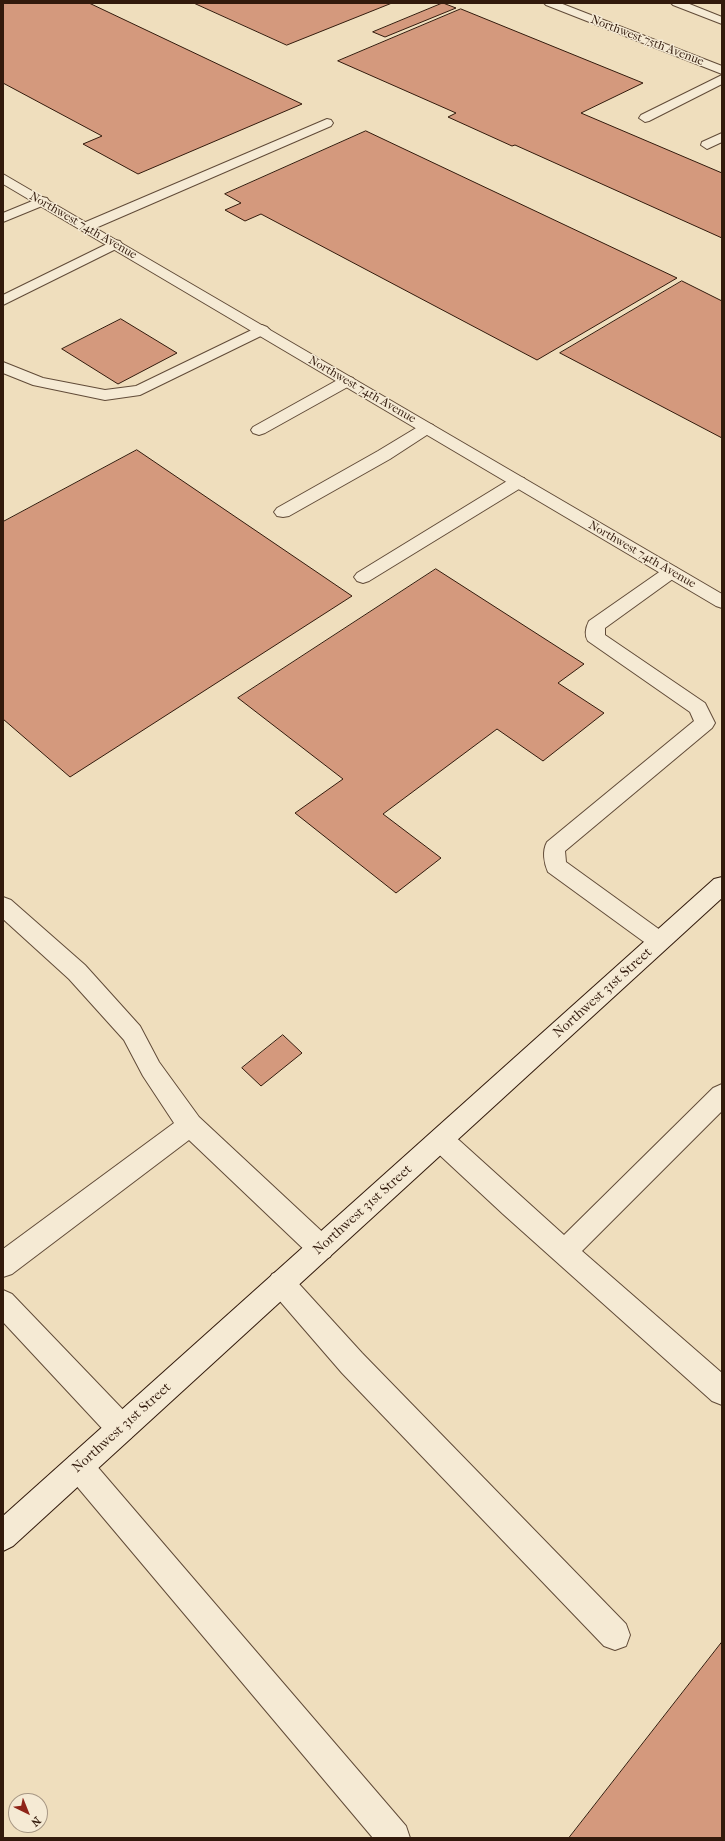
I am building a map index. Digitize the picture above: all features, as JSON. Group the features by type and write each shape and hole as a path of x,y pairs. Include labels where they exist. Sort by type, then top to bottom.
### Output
{"street":[{"name":"Northwest 75th Avenue","path":"550,3 722,70"},
{"path":"677,3 722,21"},
{"path":"645,118 722,79"},
{"path":"86,227 327,123"},
{"path":"707,145 722,137"},
{"name":"Northwest 74th Avenue","path":"3,178 722,602"},
{"path":"3,218 42,201"},
{"path":"3,301 115,244"},
{"path":"3,368 39,382 105,395 140,390 262,330"},
{"path":"259,430 347,381"},
{"path":"283,512 384,455 427,428"},
{"path":"363,577 518,482"},
{"path":"659,941 556,866 554,848 705,723 698,708 594,637 596,625 671,572"},
{"name":"Northwest 31st Street","path":"3,1536 722,885"},
{"path":"3,906 77,972 132,1033 151,1069 190,1125 321,1248"},
{"path":"564,1252 722,1095"},
{"path":"3,1265 190,1125"},
{"path":"441,1140 564,1252 722,1391"},
{"path":"281,1283 352,1363 615,1635"},
{"path":"3,1303 121,1428"},
{"path":"79,1467 394,1838"}],"building":[{"path":"3,3 89,3 302,104 138,174 83,144 102,136 3,83"},
{"path":"194,3 392,3 287,45"},
{"path":"443,3 456,8 385,37 373,32"},
{"path":"461,9 643,83 581,113 722,173 722,238 515,145 512,146 448,117 456,113 338,61"},
{"path":"366,131 677,278 537,360 261,214 245,221 225,210 241,203 225,194"},
{"path":"682,281 722,301 722,438 560,353"},
{"path":"121,319 177,353 118,384 62,349"},
{"path":"137,450 352,596 70,777 3,719 3,522"},
{"path":"436,569 584,664 558,683 604,713 543,761 497,729 383,814 441,858 396,893 295,813 343,779 238,698"},
{"path":"283,1035 302,1053 261,1086 242,1068"},
{"path":"722,1642 722,1838 569,1838"}]}
